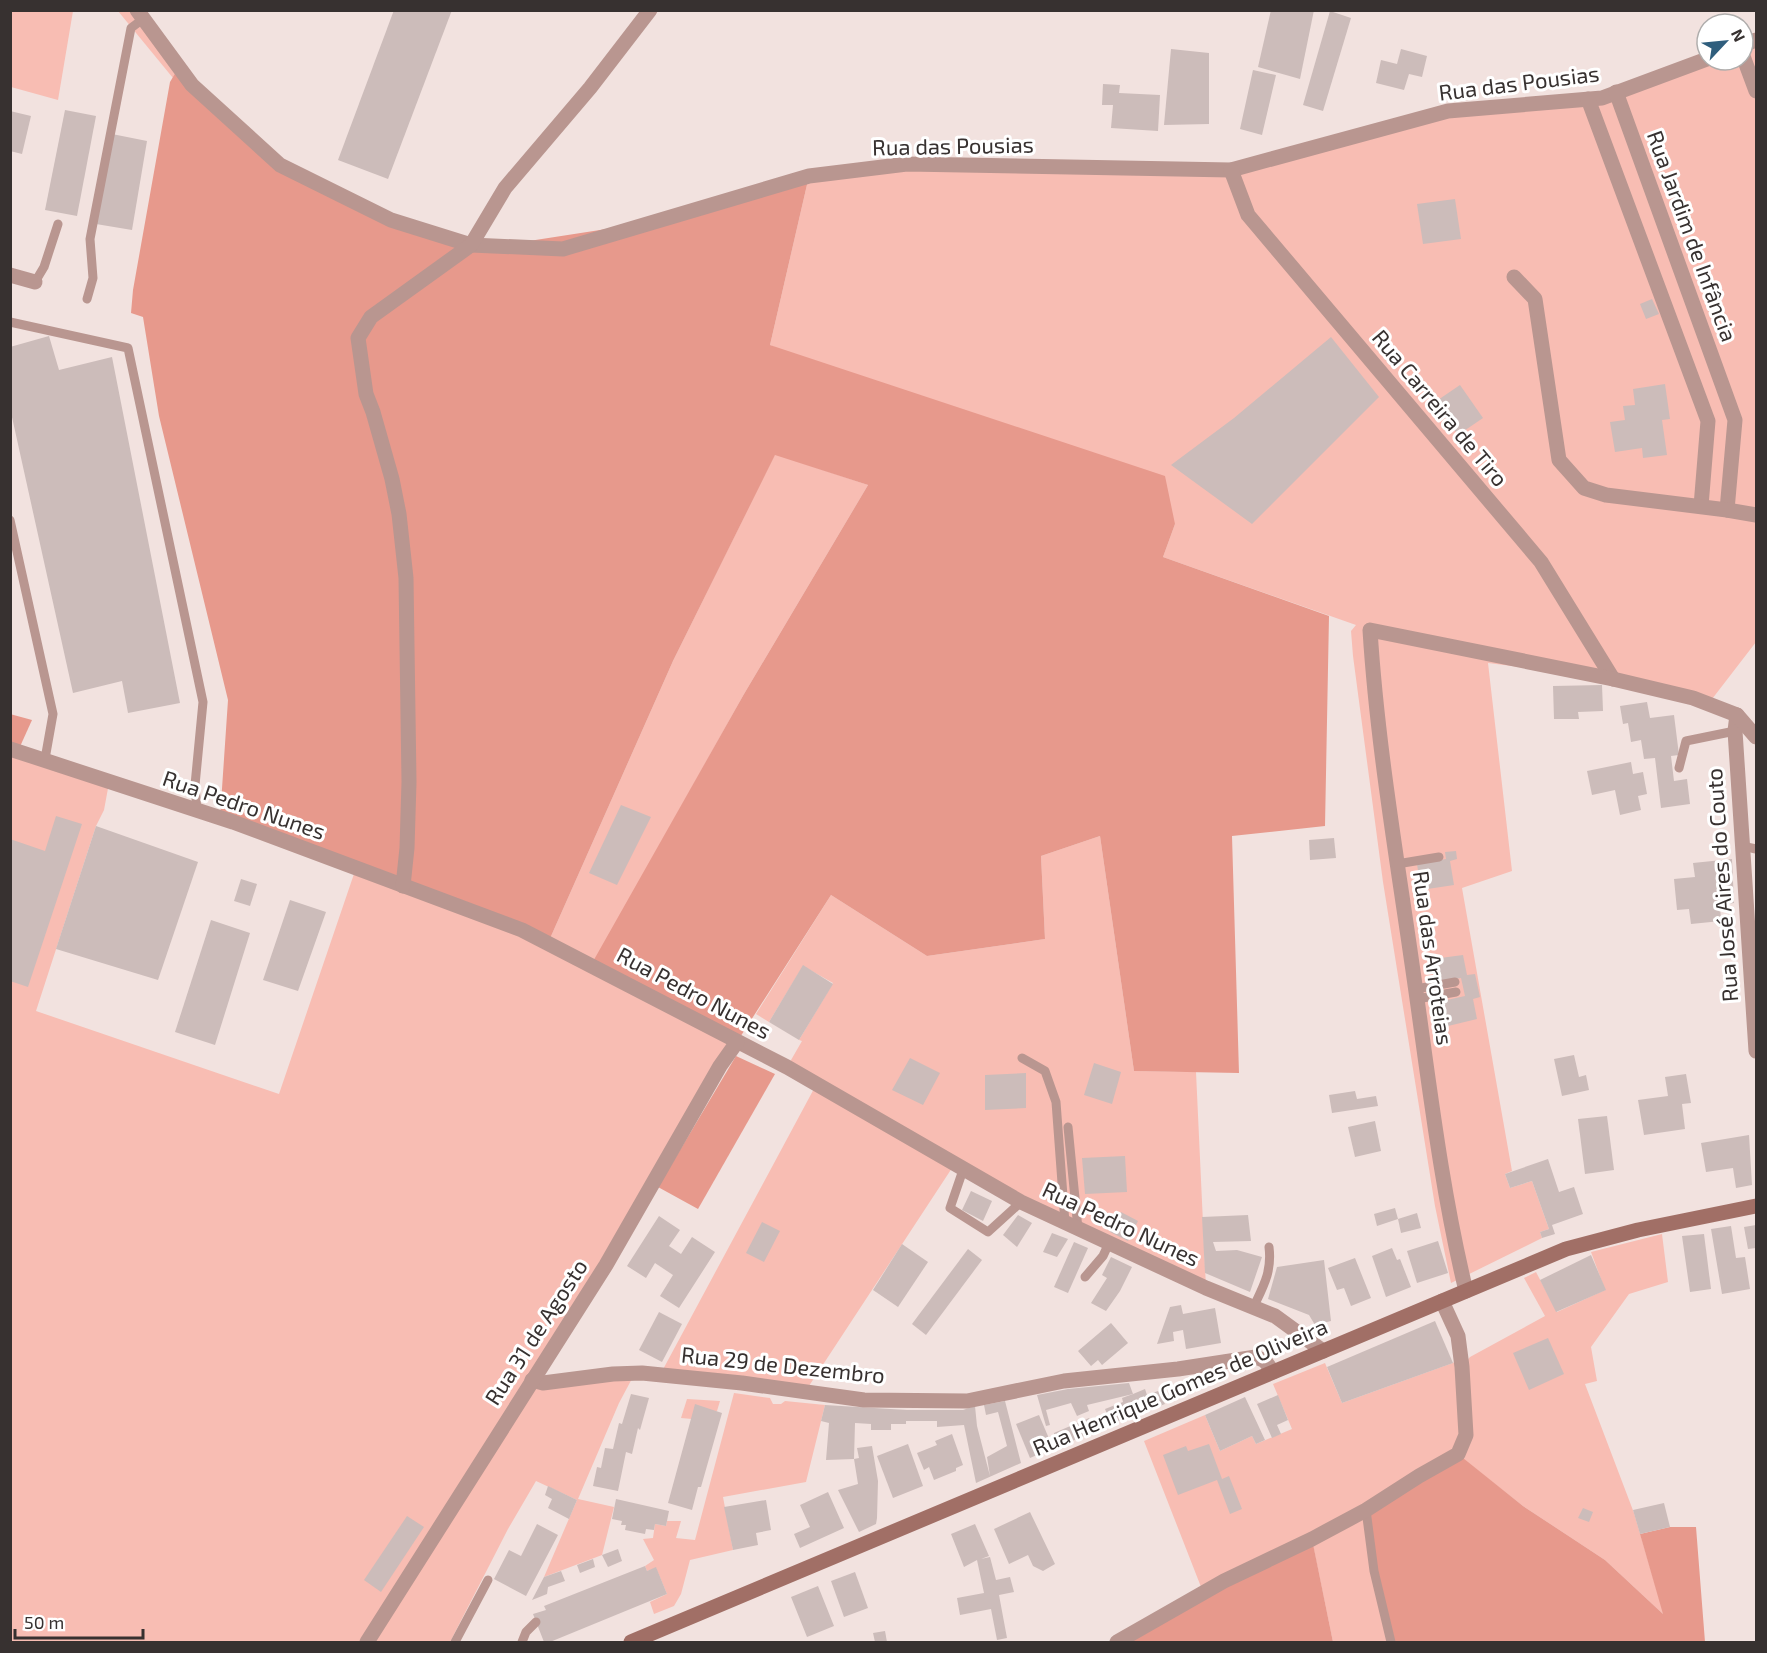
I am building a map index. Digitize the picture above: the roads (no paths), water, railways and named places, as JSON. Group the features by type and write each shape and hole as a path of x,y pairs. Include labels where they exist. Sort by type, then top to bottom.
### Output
{"street":[{"path":"403,886 407,848 409,782 406,578 400,522 392,479 366,394 358,339 371,317 471,245 505,188 590,88 650,10"},
{"name":"Rua das Pousias","path":"140,15 192,85 280,165 391,220 471,245 563,249 809,176 906,164 1231,170 1448,111 1602,98 1695,62"},
{"path":"1749,72 1756,91"},
{"name":"Rua Jardim de Infância","path":"1616,92 1735,420 1727,510"},
{"path":"1588,99 1708,421 1701,506"},
{"name":"Rua Carreira de Tiro","path":"1231,170 1248,215 1541,562 1613,679"},
{"path":"10,275 35,282"},
{"path":"1514,277 1535,300 1558,460 1584,488 1606,495 1756,515"},
{"name":"Rua das Arroteias","path":"1466,1291 1452,1226 1397,864 1375,704 1370,630 1613,679"},
{"path":"1613,679 1693,698 1756,737"},
{"name":"Rua José Aires do Couto","path":"1736,723 1749,848 1756,1051"},
{"name":"Rua Pedro Nunes","path":"10,749 253,830 522,930 787,1067 1021,1202 1206,1288 1275,1316 1323,1351"},
{"name":"Rua 31 de Agosto","path":"367,1642 606,1265 720,1066 737,1042"},
{"name":"Rua Henrique Gomes de Oliveira","path":"631,1642 1543,1258 1585,1243 1638,1230 1756,1206"},
{"path":"1117,1642 1224,1581 1366,1510 1419,1476 1458,1455 1466,1435 1458,1336 1442,1301"},
{"name":"Rua 29 de Dezembro","path":"532,1380 543,1383 642,1373 742,1383 864,1400 967,1401 1064,1381 1256,1358 1265,1361 1273,1372"}],"lane":[{"path":"87,299 93,279 90,239 131,28 140,15"},
{"path":"35,282 44,267 58,224"},
{"path":"10,322 128,348 203,702 195,785 197,811"},
{"path":"10,520 53,714 45,759"},
{"path":"1678,768 1686,741 1736,723"},
{"path":"1397,864 1439,857"},
{"path":"1416,994 1456,987"},
{"path":"1022,1058 1045,1071 1056,1102 1071,1226"},
{"path":"1068,1127 1071,1226"},
{"path":"963,1170 950,1208 988,1232 1021,1202"},
{"path":"1085,1276 1102,1256 1109,1243"},
{"path":"1254,1306 1264,1286 1271,1263 1269,1247"},
{"path":"1366,1510 1374,1571 1391,1642"},
{"path":"455,1642 488,1580"},
{"path":"522,1642 526,1632 536,1622"}]}
